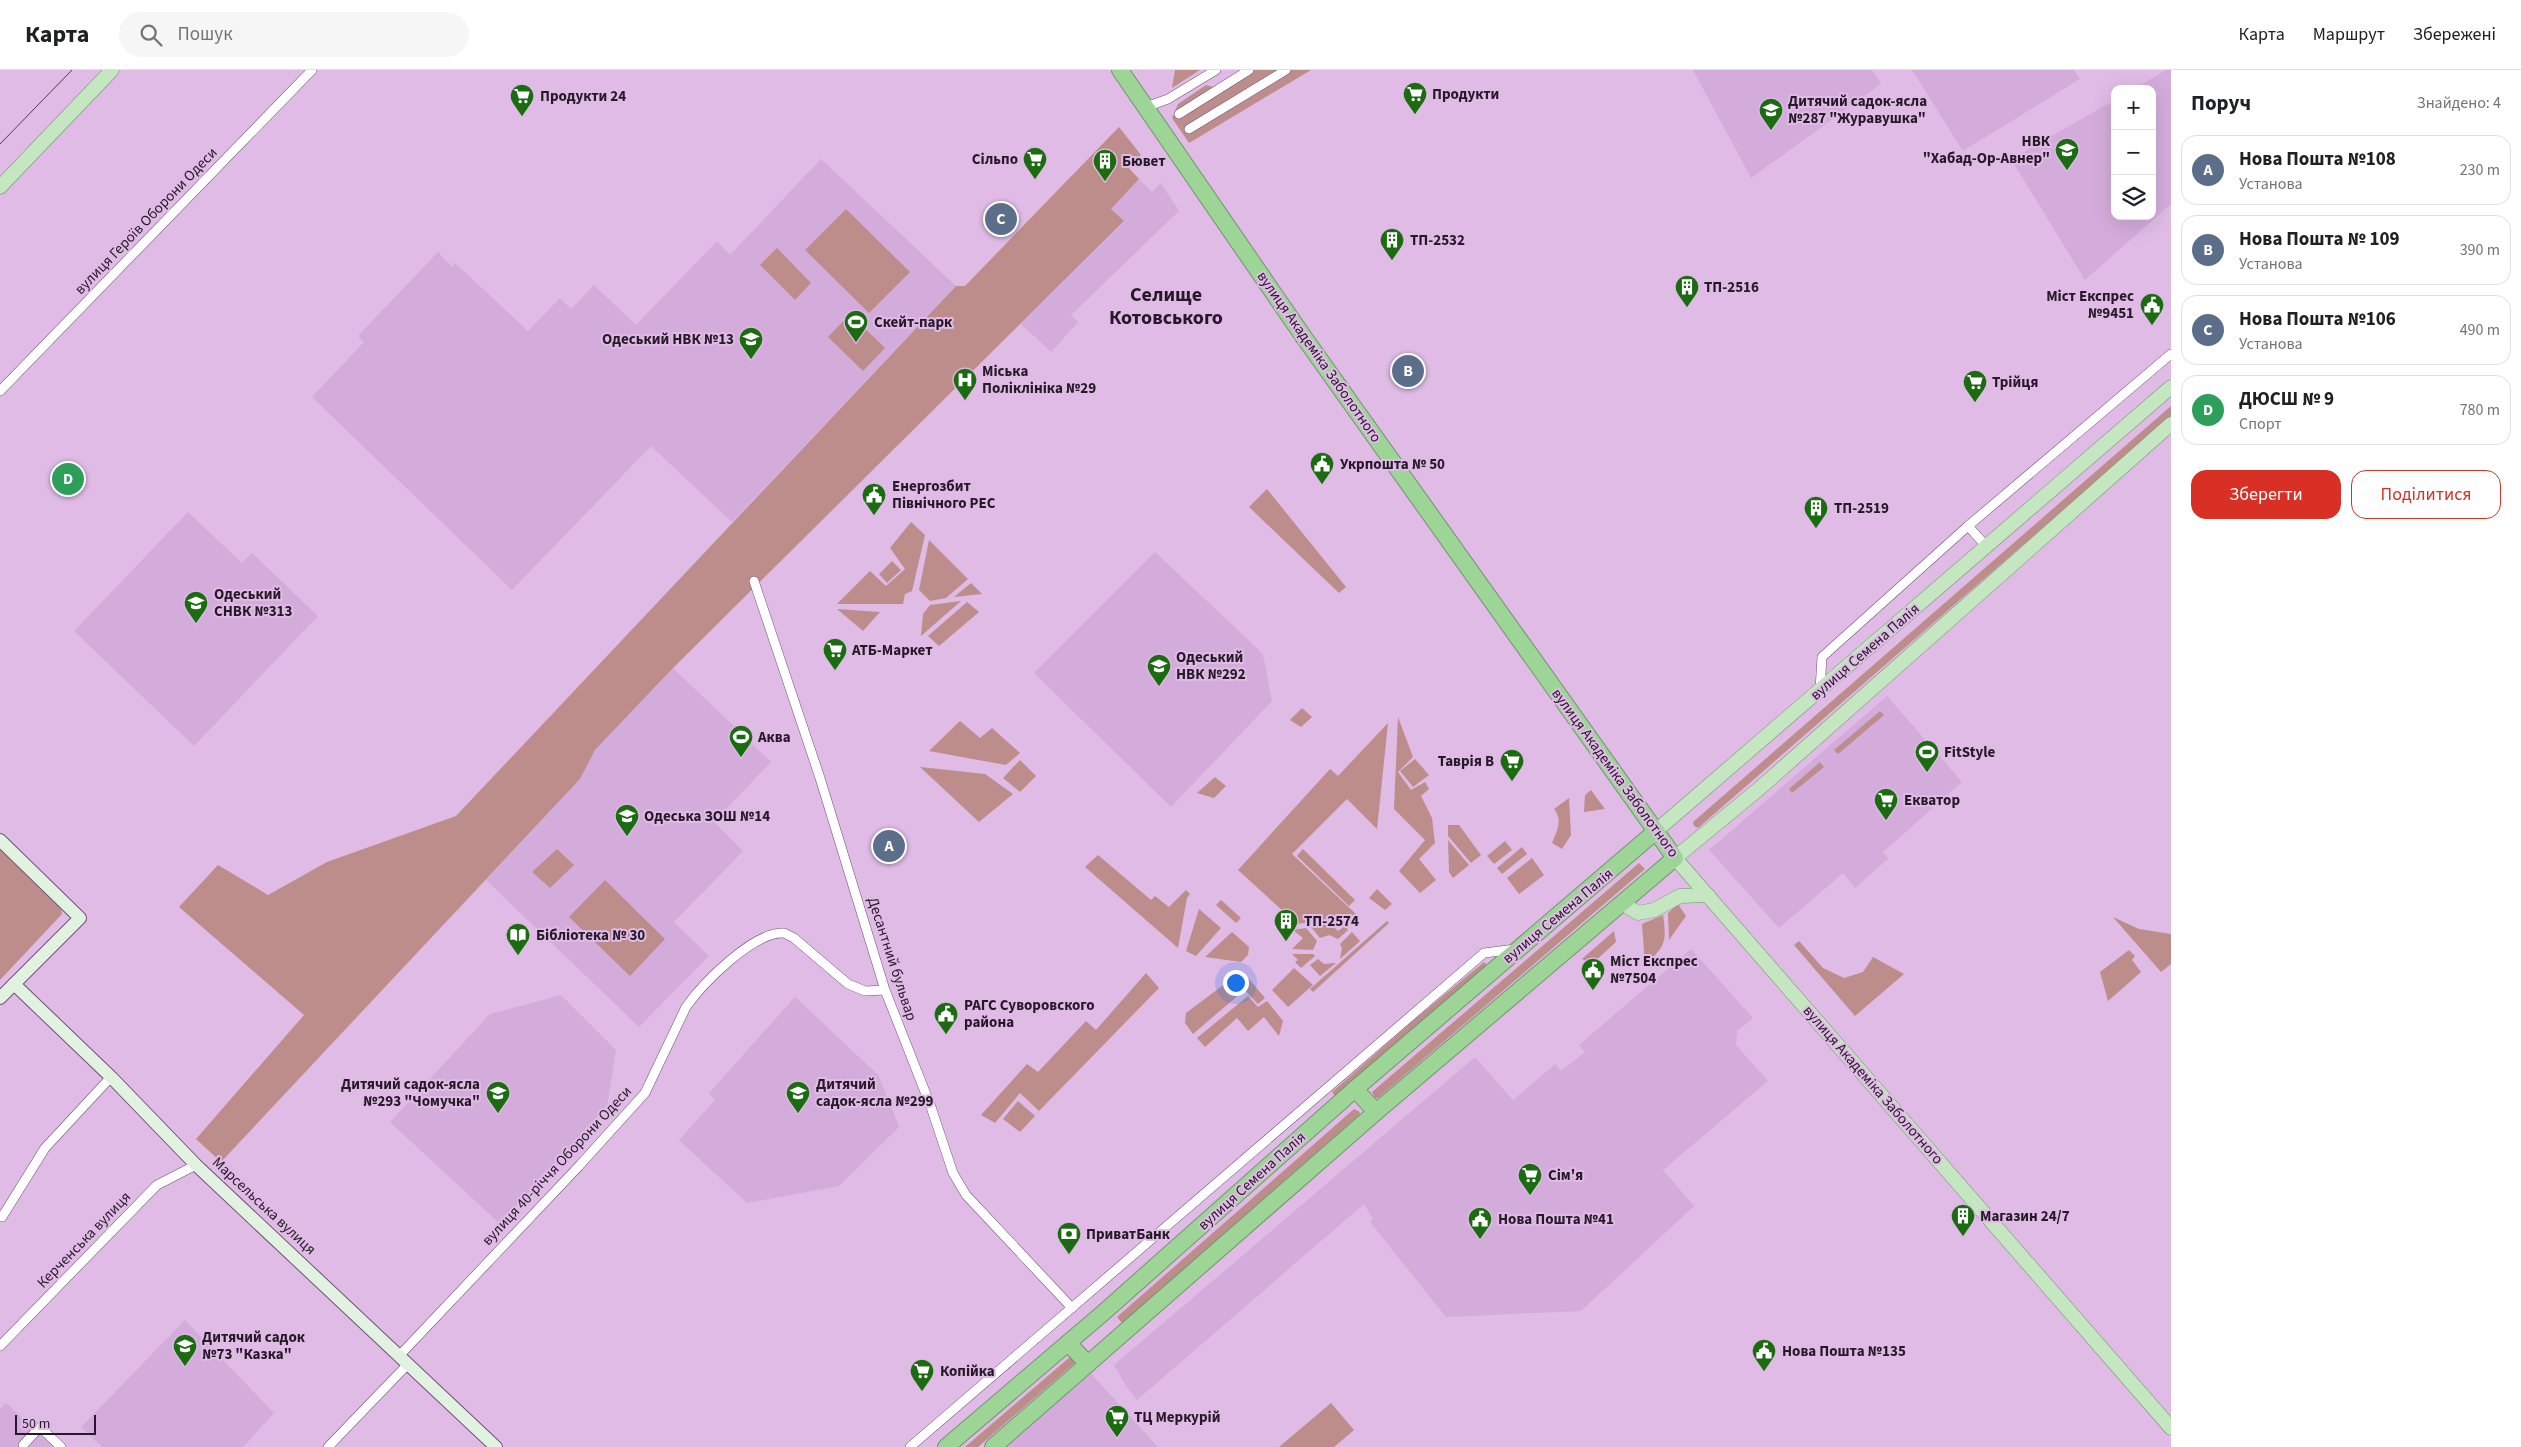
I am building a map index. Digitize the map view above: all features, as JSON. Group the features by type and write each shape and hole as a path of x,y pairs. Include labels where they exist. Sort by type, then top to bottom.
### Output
{"highway":[{"name":"вулиця Академіка Заболотного","path":"1120,70 1303,336 1675,858"},
{"name":"вулиця Семена Палія","path":"946,1447 1068,1343 1355,1089 1656,832"},
{"name":"вулиця Семена Палія","path":"993,1447 1376,1112 1675,858"},
{"path":"1355,1089 1376,1112"},
{"path":"1068,1343 1088,1364"}],"main road":[{"path":"0,187 112,70"},
{"name":"вулиця Семена Палія","path":"1656,832 2171,387"},
{"name":"вулиця Семена Палія","path":"1675,858 1760,788 2171,424"},
{"name":"вулиця Академіка Заболотного","path":"1675,858 2171,1428"},
{"path":"1622,904 1638,913 1654,910 1680,896 1708,895"}],"street":[{"name":"вулиця Героїв Оборони Одеси","path":"0,391 312,70"},
{"path":"1146,107 1168,99 1216,70"},
{"path":"1179,114 1249,70"},
{"path":"1190,129 1286,70"},
{"path":"1820,690 1822,657 1968,526 2171,354"},
{"path":"1968,526 1987,547"},
{"name":"Десантний бульвар","path":"754,581 823,786 886,990 959,1184 1072,1308"},
{"path":"0,840 80,918 0,998"},
{"name":"вулиця 40-річчя Оборони Одеси","path":"404,1360 645,1093 686,1007 695,994 723,964 759,940 784,933 794,938 848,984 865,991 886,990"},
{"path":"910,1447 1484,953 1520,948"},
{"name":"Марсельська вулиця","path":"14,984 111,1077 196,1165 496,1447"},
{"path":"2,1218 45,1148 111,1077"},
{"name":"Керченська вулиця","path":"0,1346 157,1185 196,1165"},
{"path":"328,1447 404,1360"},
{"path":"23,1445 40,1427 61,1447"}],"shaded area":[{"path":"1175,70 1200,70 1172,88"},
{"path":"1245,70 1311,70 1189,143 1172,118 1178,104 1206,85 1217,88"},
{"name":"Дитячий садок-ясла №287 \"Журавушка\"","path":"1693,70 1872,70 1881,84 1751,178"},
{"path":"1912,70 2074,70 2080,79 1963,151"},
{"name":"НВК \"Хабад-Ор-Авнер\"","path":"2166,70 2171,70 2171,204 2156,217 2156,85 2141,85"},
{"name":"НВК \"Хабад-Ор-Авнер\"","path":"2111,102 2111,220 2153,220 2085,280 2011,159"},
{"path":"1119,127 1141,155 1127,166 1139,179 1111,209 1124,221 673,668 595,750 580,779 221,1162 196,1139 304,1015 179,907 218,865 268,895 327,862 456,816 956,286 965,286"},
{"path":"821,159 956,286 732,522 651,446 512,590 312,397 364,342 358,336 438,252 452,267 455,263 528,331 560,298 571,309 594,285 636,325 717,241 730,255"},
{"path":"1139,179 1152,192 1161,183 1179,211 1071,315 1078,322 1051,352 1021,324 1124,222 1111,209"},
{"path":"846,209 910,272 869,313 805,250"},
{"path":"777,248 811,283 795,300 760,265"},
{"name":"Скейт-парк","path":"850,314 885,348 863,371 828,337"},
{"path":"2171,406 2171,416 1698,828 1694,826 1693,822"},
{"path":"1267,489 1346,587 1339,593 1249,507"},
{"name":"Одеський СНВК №313","path":"188,512 242,563 252,553 318,616 194,746 74,631"},
{"path":"911,522 925,535 912,591 905,594 903,604 837,604 870,571 886,586 905,569 890,548"},
{"path":"929,540 968,579 946,598 930,601 919,590"},
{"name":"Одеський НВК №292","path":"1155,552 1263,654 1272,701 1171,807 1034,673"},
{"path":"892,561 901,570 887,583 879,574"},
{"path":"971,583 982,594 954,597"},
{"path":"961,601 921,636 923,614 930,605"},
{"path":"967,602 979,612 939,646 928,636"},
{"path":"837,609 880,612 863,631"},
{"name":"Одеська ЗОШ №14","path":"673,668 771,762 714,822 743,851 674,922 709,956 639,1027 486,880 580,779 595,750"},
{"path":"1887,696 1962,782 1883,852 1888,859 1855,888 1843,873 1779,928 1709,850"},
{"path":"1302,708 1312,717 1301,727 1290,720"},
{"path":"1880,711 1884,715 1838,754 1834,750"},
{"path":"1398,717 1413,757 1398,772 1411,790 1425,782 1429,789 1421,796 1432,818 1435,843 1419,859 1436,880 1420,893 1399,871 1425,840 1394,809"},
{"path":"960,721 980,738 992,728 1020,753 1006,765 929,751"},
{"path":"1388,723 1377,829 1347,799 1292,854 1357,915 1297,924 1238,870 1330,769 1338,776"},
{"path":"1415,759 1429,775 1413,787 1400,771"},
{"path":"1020,760 1036,776 1020,792 1003,778"},
{"path":"1820,762 1824,767 1792,793 1789,789"},
{"path":"920,767 985,774 1013,794 979,822"},
{"path":"1215,777 1226,786 1214,798 1197,793"},
{"path":"1591,790 1605,809 1584,812 1585,795"},
{"path":"1569,798 1571,835 1562,849 1552,843 1559,821 1554,809"},
{"path":"1448,825 1459,825 1481,855 1471,863 1448,836"},
{"path":"1448,840 1469,865 1453,878 1449,872"},
{"path":"1505,841 1512,850 1494,864 1487,856"},
{"path":"0,847 60,905 62,914 0,980"},
{"path":"1522,847 1527,854 1502,874 1497,868"},
{"path":"557,849 574,865 550,888 532,872"},
{"path":"1303,849 1355,900 1349,906 1297,856"},
{"path":"1098,855 1151,900 1155,896 1169,907 1186,890 1190,894 1187,898 1178,948 1085,867"},
{"path":"1532,858 1544,875 1519,894 1507,878"},
{"path":"1639,863 1645,869 1378,1098 1375,1098 1372,1092"},
{"path":"605,880 665,939 630,976 569,917"},
{"path":"1377,889 1392,904 1385,910 1369,898"},
{"path":"1221,900 1241,918 1236,923 1216,905"},
{"path":"1678,904 1686,916 1669,940 1668,913"},
{"path":"1199,909 1221,928 1196,956 1186,951"},
{"path":"1663,915 1665,932 1663,943 1657,953 1645,965 1642,924"},
{"path":"2113,917 2139,929 2171,934 2171,964 2161,972"},
{"path":"1387,921 1389,923 1313,992 1310,989"},
{"path":"1331,924 1338,931 1345,926 1348,930 1338,939 1329,935 1320,938 1311,927"},
{"path":"1306,928 1317,941 1313,950 1292,949 1303,938 1293,930"},
{"path":"1614,931 1616,942 1594,962 1590,963 1582,959"},
{"path":"1232,932 1249,947 1248,955 1241,962 1205,957"},
{"path":"1352,932 1360,941 1340,959 1342,948 1340,944"},
{"path":"1799,941 1823,968 1844,978 1863,972 1873,957 1904,974 1855,1016 1794,945"},
{"path":"1691,949 1753,1018 1737,1031 1736,1045 1768,1081 1663,1170 1694,1206 1581,1311 1446,1317 1370,1222 1373,1219 1364,1204 1137,1400 1126,1386 1114,1365 1475,1057 1513,1100 1555,1064 1561,1071 1585,1052 1579,1045"},
{"path":"2129,950 2135,956 2132,960 2141,972 2108,1001 2100,972"},
{"path":"1292,954 1313,954 1315,956 1301,968 1295,962 1298,960"},
{"path":"1318,959 1324,964 1336,963 1320,976 1310,965"},
{"path":"1484,962 1486,964 1484,968 1337,1098 1332,1092"},
{"path":"1294,968 1313,985 1288,1007 1272,990"},
{"path":"1243,972 1265,998 1258,1004 1233,978"},
{"path":"1146,973 1159,988 1039,1111 1020,1093 995,1123 981,1115 1027,1064 1038,1072 1086,1021 1096,1030"},
{"path":"1230,980 1242,992 1193,1034 1185,1023 1186,1013"},
{"name":"Дитячий садок-ясла №293 \"Чомучка\"","path":"561,995 616,1050 607,1106 500,1224 390,1122 490,1014"},
{"path":"1248,996 1258,1007 1267,1001 1283,1021 1279,1036 1264,1017 1248,1031 1237,1018 1205,1047 1197,1038"},
{"name":"Дитячий садок-ясла №299","path":"795,997 878,1075 899,1127 839,1186 747,1203 679,1140 715,1100 709,1093"},
{"path":"1018,1101 1035,1116 1020,1132 1003,1119"},
{"path":"1354,1109 1360,1112 1359,1115 1122,1323 1117,1317"},
{"name":"Дитячий садок №73 \"Казка\"","path":"185,1320 274,1413 243,1447 102,1447 81,1427"},
{"path":"1070,1357 1076,1362 978,1447 965,1447"},
{"path":"1085,1367 1158,1447 993,1447"},
{"path":"6,1403 53,1447 0,1447 0,1409"},
{"path":"1331,1403 1354,1430 1334,1447 1279,1447"}],"tram line":[{"path":"0,144 72,70"}],"place":[{"name":"Продукти","path":"1415,115"},
{"name":"Продукти 24","path":"522,117"},
{"name":"Дитячий садок-ясла №287 \"Журавушка\"","path":"1771,131"},
{"name":"НВК \"Хабад-Ор-Авнер\"","path":"2067,171"},
{"name":"Сільпо","path":"1035,180"},
{"name":"Бювет","path":"1105,182"},
{"name":"Нова Пошта №106","path":"1001,219"},
{"name":"ТП-2532","path":"1392,261"},
{"name":"ТП-2516","path":"1687,308"},
{"name":"Міст Експрес №9451","path":"2152,326"},
{"name":"Скейт-парк","path":"856,343"},
{"name":"Одеський НВК №13","path":"751,360"},
{"name":"Нова Пошта № 109","path":"1408,371"},
{"name":"Міська Поліклініка №29","path":"965,401"},
{"name":"Трійця","path":"1975,403"},
{"name":"ДЮСШ № 9","path":"68,479"},
{"name":"Укрпошта № 50","path":"1322,485"},
{"name":"Енергозбит Північного РЕС","path":"874,516"},
{"name":"ТП-2519","path":"1816,529"},
{"name":"Одеський СНВК №313","path":"196,624"},
{"name":"АТБ-Маркет","path":"835,671"},
{"name":"Одеський НВК №292","path":"1159,687"},
{"name":"Аква","path":"741,758"},
{"name":"FitStyle","path":"1927,773"},
{"name":"Таврія В","path":"1512,782"},
{"name":"Екватор","path":"1886,821"},
{"name":"Одеська ЗОШ №14","path":"627,837"},
{"name":"Нова Пошта №108","path":"889,846"},
{"name":"ТП-2574","path":"1286,942"},
{"name":"Бібліотека № 30","path":"518,956"},
{"name":"Міст Експрес №7504","path":"1593,991"},
{"name":"РАГС Суворовского района","path":"946,1035"},
{"name":"Дитячий садок-ясла №293 \"Чомучка\"","path":"498,1114"},
{"name":"Дитячий садок-ясла №299","path":"798,1114"},
{"name":"Сім'я","path":"1530,1196"},
{"name":"Магазин 24/7","path":"1963,1237"},
{"name":"Нова Пошта №41","path":"1480,1240"},
{"name":"ПриватБанк","path":"1069,1255"},
{"name":"Дитячий садок №73 \"Казка\"","path":"185,1367"},
{"name":"Нова Пошта №135","path":"1764,1372"},
{"name":"Копійка","path":"922,1392"},
{"name":"ТЦ Меркурій","path":"1117,1438"}],"district":[{"name":"Селище Котовського","path":"1166,306"}]}
